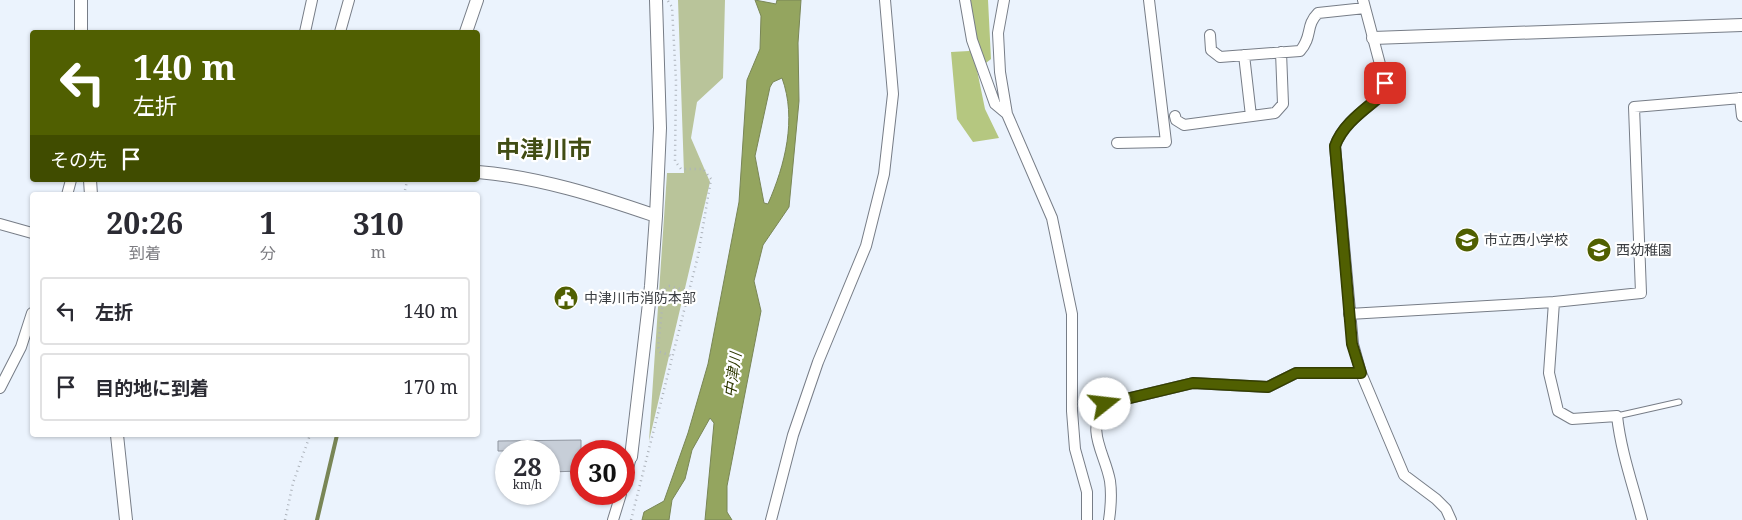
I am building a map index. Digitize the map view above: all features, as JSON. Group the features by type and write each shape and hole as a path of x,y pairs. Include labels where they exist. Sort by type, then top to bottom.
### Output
{"street":[{"path":"81,0 81,30"},
{"path":"305,30 312,0"},
{"path":"341,30 349,0"},
{"path":"467,30 477,0"},
{"path":"634,440 638,388 651,286 656,216 660,128 656,0"},
{"path":"771,520 793,435 818,362 866,246 884,174 893,94 886,0"},
{"path":"965,0 972,40 995,104 1007,114"},
{"path":"1004,0 998,33 1000,72 1007,114 1052,218 1072,314 1072,411 1075,449 1087,492 1087,520"},
{"path":"1117,143 1166,142 1149,0"},
{"path":"1210,35 1211,50 1220,57 1300,51 1308,41 1311,20 1318,13 1364,4 1385,83 1384,93 1347,125 1335,146 1352,344 1361,373 1404,475 1436,499 1446,509 1451,520"},
{"path":"1372,38 1742,25"},
{"path":"1175,116 1176,120 1184,125 1275,113 1283,104 1281,52"},
{"path":"1244,55 1251,116"},
{"path":"1349,314 1554,302 1642,293 1634,107 1741,98 1742,116"},
{"path":"480,172 501,174 588,192 656,216"},
{"path":"0,224 30,232"},
{"path":"1554,302 1549,373 1558,411 1572,419 1617,416 1620,446 1632,481 1642,520"},
{"path":"0,388 21,347 30,319"},
{"path":"1109,520 1112,498 1110,479 1096,433 1096,416 1105,404 1193,383 1268,387 1296,373 1361,373"},
{"path":"117,437 126,520"},
{"path":"613,520 618,505"}],"lane":[{"path":"1617,416 1680,402"}],"path":[{"path":"631,520 700,247 712,179 703,169 681,168 674,161 676,81 672,7 667,0"},
{"path":"672,356 660,352 658,347 664,290 669,286 689,290"},
{"path":"285,520 293,483 309,437"}],"shaded area":[{"path":"678,0 725,0 723,78 697,102 691,138 710,182 649,441 667,173 684,173"},
{"path":"968,0 988,0 991,59 977,70 985,109 999,138 973,142 957,119 951,52 969,51 974,39"}],"water":[{"name":"中津川","path":"755,0 776,4 777,0 801,0 798,43 799,101 789,207 763,245 754,281 761,311 727,486 727,512 732,520 705,520 714,423 710,418 692,450 685,479 672,500 669,520 642,520 644,512 664,501 688,433 708,364 739,202 747,80 760,49 761,16","holes":["782,78 789,110 787,142 784,158 768,204 764,203 755,156 770,87 773,82"]}],"building":[{"path":"560,440 570,440 570,471 560,472"}],"waterway":[{"path":"317,520 337,437"}],"place":[{"name":"市立西小学校","path":"1467,240"},
{"name":"西幼稚園","path":"1599,250"},
{"name":"中津川市消防本部","path":"566,298"}],"district":[{"name":"中津川市","path":"544,150"}],"route":[{"path":"1105,404 1193,383 1268,387 1296,373 1361,373 1352,344 1335,146 1347,125 1384,93 1385,83"}]}
